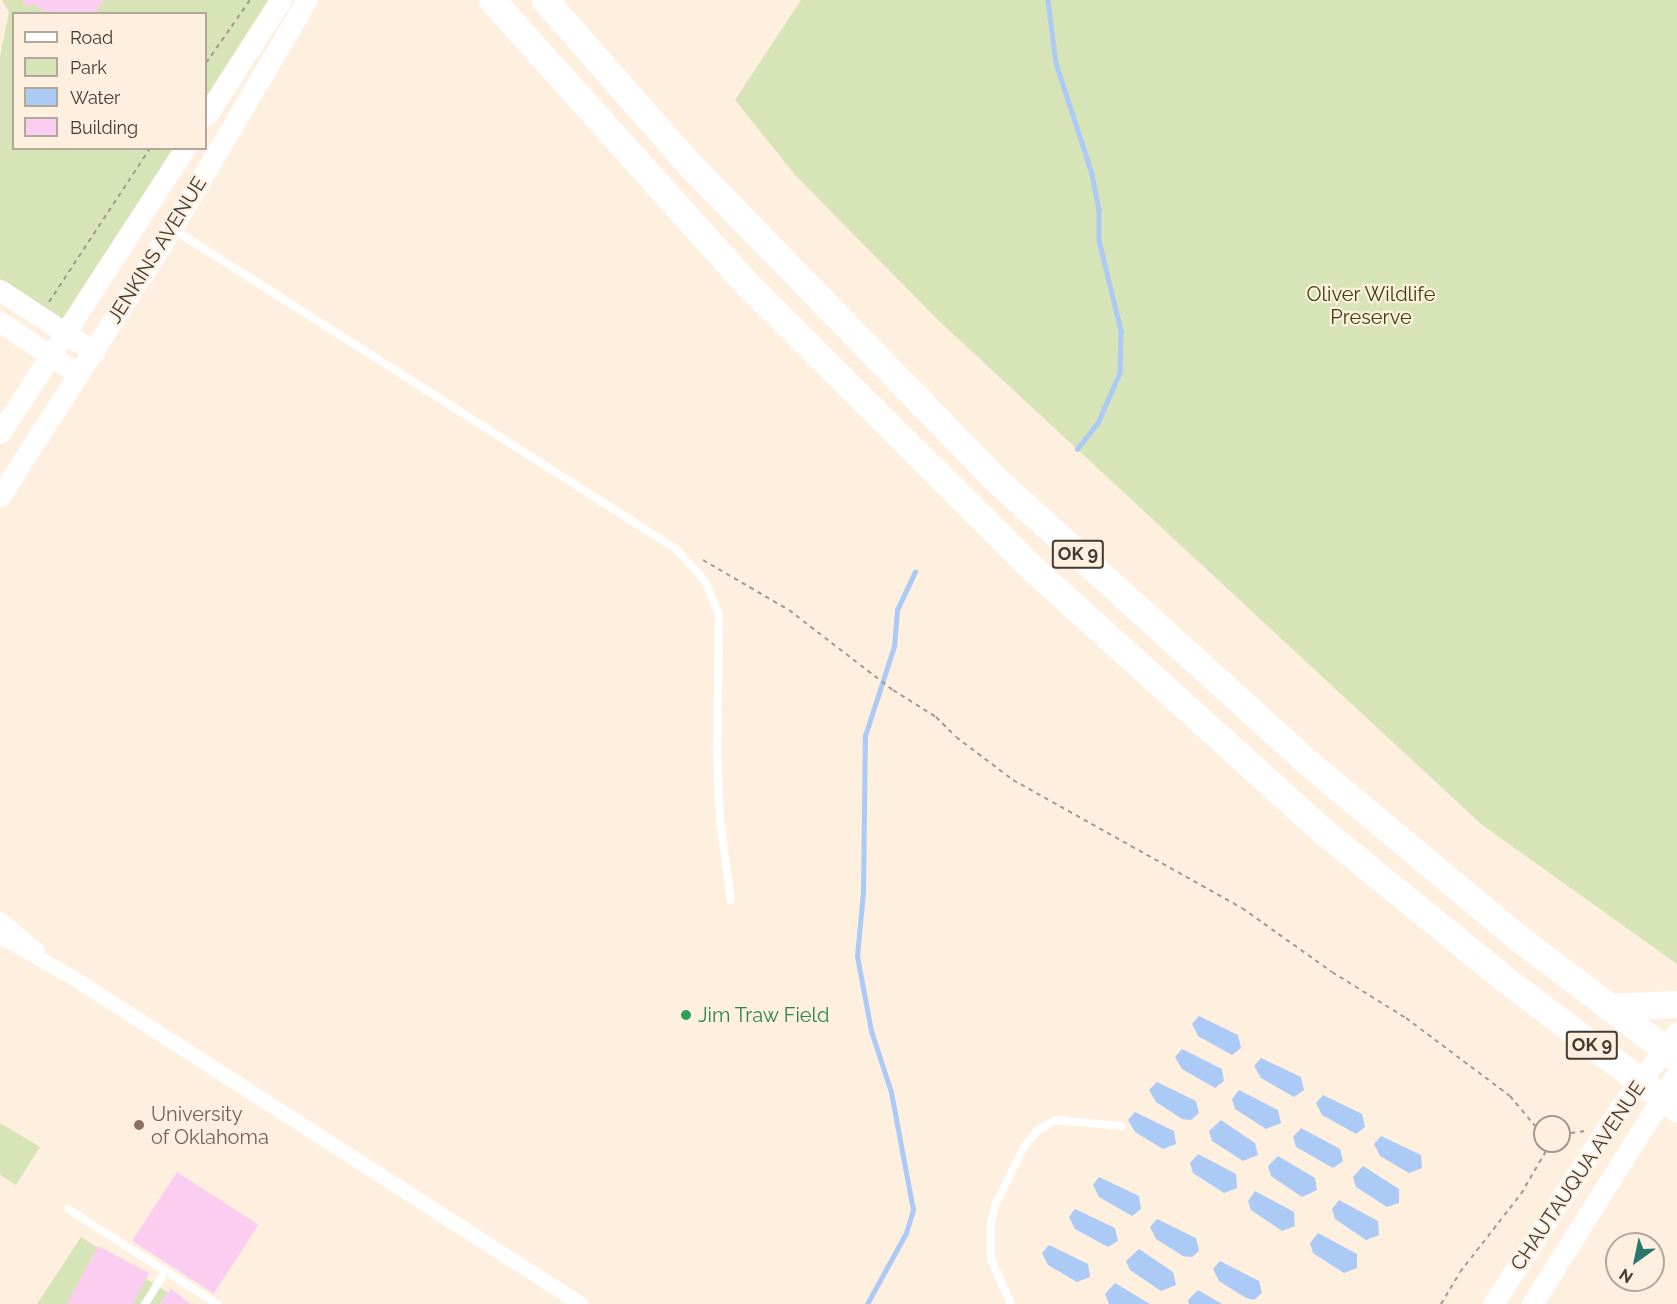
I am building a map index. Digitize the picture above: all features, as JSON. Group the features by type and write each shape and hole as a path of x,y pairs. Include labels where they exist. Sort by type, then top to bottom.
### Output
{"highway":[{"name":"OK 9","path":"492,0 743,280 1034,569 1329,836 1506,980 1670,1104"},
{"name":"OK 9","path":"545,0 691,166 992,476 1312,766 1471,900 1608,1007 1673,1046"},
{"path":"1608,1007 1677,1004"}],"main road":[{"path":"207,114 281,0"},
{"name":"JENKINS AVENUE","path":"0,496 172,228 307,0"},
{"name":"JENKINS AVENUE","path":"0,433 184,150"},
{"path":"0,290 94,352"},
{"path":"0,322 79,374"},
{"name":"CHAUTAUQUA AVENUE","path":"1492,1304 1640,1081 1673,1046"},
{"name":"CHAUTAUQUA AVENUE","path":"1532,1304 1670,1104 1677,1074"}],"street":[{"path":"0,919 66,973"},
{"path":"0,936 66,973 581,1304"}],"lane":[{"path":"172,228 676,549 706,583 718,615 717,751 720,820 730,900"},
{"path":"1011,1304 991,1259 991,1223 996,1203 1024,1147 1037,1131 1055,1120 1122,1126"},
{"path":"68,1209 218,1304"},
{"path":"145,1304 166,1271"}],"path":[{"path":"207,62 250,0"},
{"path":"40,316 149,150"},
{"path":"676,549 741,580 789,610 893,690 936,717 971,750 1013,780 1242,908 1482,1074 1510,1096 1535,1125"},
{"path":"1556,1116 1570,1127 1567,1145 1558,1152 1546,1151 1534,1138 1535,1125 1544,1117 1556,1116"},
{"path":"1441,1304 1460,1272 1521,1194 1546,1151"}],"green space":[{"path":"2,0 25,0 23,3 29,7 32,3 47,12 12,12 12,150 172,150 62,321 0,279 0,56 9,12"},
{"path":"103,0 268,0 207,95 207,12 95,12"},
{"name":"Oliver Wildlife Preserve","path":"801,0 1677,0 1677,964 1481,824 939,321 796,176 735,100"},
{"path":"0,1123 40,1147 16,1185 0,1175"},
{"path":"81,1237 186,1304 37,1304"}],"water":[{"path":"1199,1016 1238,1035 1241,1048 1232,1055 1198,1036 1192,1024"},
{"path":"1182,1049 1222,1069 1224,1081 1215,1088 1182,1069 1175,1057"},
{"path":"1261,1058 1301,1077 1304,1090 1294,1097 1261,1078 1254,1066"},
{"path":"1157,1082 1196,1101 1199,1113 1191,1120 1182,1119 1156,1102 1149,1090"},
{"path":"1239,1090 1278,1110 1281,1123 1266,1129 1235,1109 1232,1099"},
{"path":"1323,1095 1362,1114 1365,1127 1356,1134 1322,1115 1316,1103"},
{"path":"1135,1112 1174,1131 1176,1144 1163,1149 1135,1132 1128,1120"},
{"path":"1221,1120 1255,1143 1258,1155 1243,1161 1212,1141 1209,1131"},
{"path":"1301,1128 1340,1149 1343,1161 1333,1168 1296,1147 1293,1137"},
{"path":"1381,1136 1421,1155 1422,1168 1409,1173 1380,1156 1374,1144"},
{"path":"1198,1154 1236,1174 1237,1188 1224,1193 1193,1173 1190,1163"},
{"path":"1278,1156 1315,1178 1317,1190 1302,1197 1271,1176 1268,1166"},
{"path":"1363,1166 1399,1189 1399,1203 1387,1207 1356,1187 1353,1177"},
{"path":"1099,1177 1139,1196 1141,1209 1132,1216 1099,1197 1093,1185"},
{"path":"1255,1191 1294,1212 1295,1226 1282,1231 1251,1210 1248,1201"},
{"path":"1339,1200 1378,1221 1379,1235 1366,1240 1335,1219 1332,1209"},
{"path":"1075,1209 1115,1228 1118,1241 1108,1247 1075,1229 1069,1217"},
{"path":"1157,1219 1196,1238 1199,1251 1192,1257 1183,1256 1156,1239 1150,1227"},
{"path":"1318,1233 1357,1254 1357,1268 1344,1273 1313,1253 1310,1243"},
{"path":"1049,1245 1088,1264 1090,1277 1077,1282 1048,1265 1042,1253"},
{"path":"1139,1249 1173,1272 1176,1285 1161,1291 1130,1270 1126,1261"},
{"path":"1220,1261 1259,1281 1262,1293 1254,1300 1246,1298 1219,1281 1213,1269"},
{"path":"1115,1283 1150,1304 1109,1304 1105,1294"},
{"path":"1198,1290 1222,1304 1189,1304 1188,1300"}],"building":[{"path":"25,0 103,0 95,12 46,12 32,3 29,7 23,3"},
{"path":"177,1172 258,1225 214,1294 132,1241"},
{"path":"98,1246 149,1273 133,1304 67,1304"},
{"path":"171,1289 191,1304 159,1304"}],"waterway":[{"path":"1048,0 1056,63 1092,174 1099,209 1099,240 1121,330 1120,373 1098,423 1078,449"},
{"path":"867,1304 906,1233 913,1210 891,1092 871,1031 857,956 863,893 865,736 894,646 897,610 915,572"}],"place":[{"name":"Jim Traw Field","path":"686,1015"},
{"name":"University of Oklahoma","path":"139,1125"}]}
